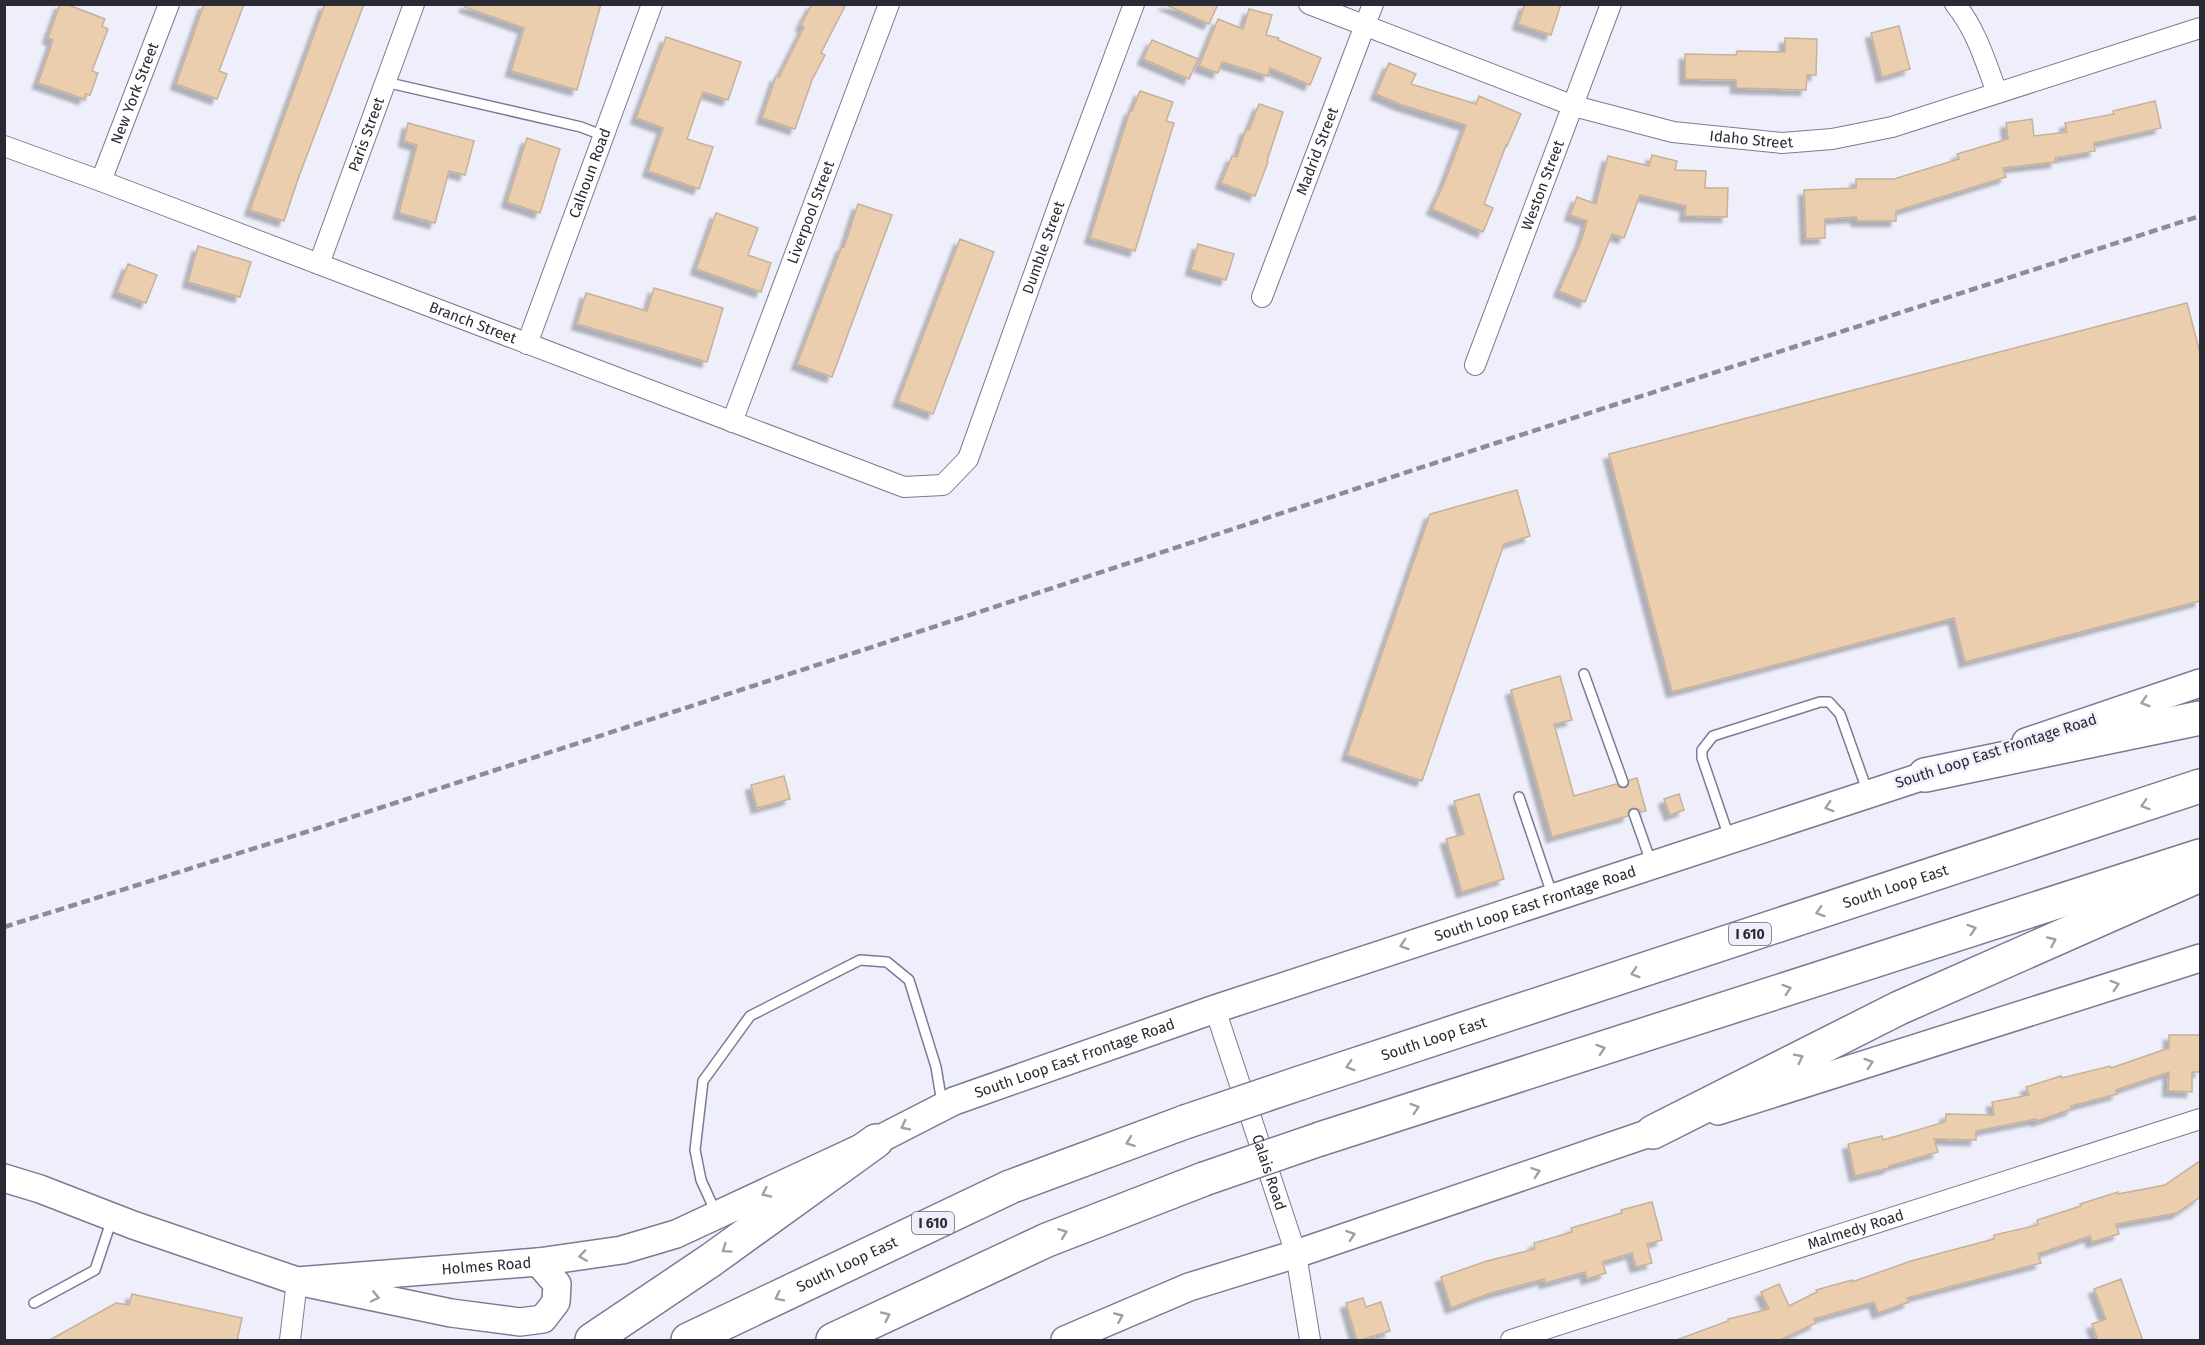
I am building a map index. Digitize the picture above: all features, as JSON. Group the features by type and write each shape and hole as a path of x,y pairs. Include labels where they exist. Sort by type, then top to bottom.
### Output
{"highway":[{"path":"1925,776 2200,718"},
{"name":"South Loop East","path":"687,1341 1010,1186 1300,1083 2200,786"},
{"path":"833,1341 1047,1240 1204,1179 1320,1139 2200,856"},
{"path":"1653,1132 1899,1008 2200,875"},
{"path":"592,1341 711,1260 876,1141"}],"main road":[{"name":"South Loop East Frontage Road","path":"538,1263 622,1250 676,1234 876,1141 954,1101 1215,1009 1925,776 2200,683"},
{"path":"1065,1341 1189,1287 1296,1254 1653,1132 2200,958"},
{"name":"Holmes Road","path":"4,1178 297,1281 451,1313 520,1322 543,1319 556,1302 557,1284 538,1263 297,1281"}],"street":[{"name":"New York Street","path":"101,181 169,4"},
{"name":"Paris Street","path":"319,264 414,4"},
{"name":"Calhoun Road","path":"527,344 652,4"},
{"name":"Liverpool Street","path":"732,422 889,4"},
{"name":"Dumble Street","path":"943,485 968,459 1059,204 1134,4"},
{"name":"Idaho Street","path":"1309,4 1574,106 1672,132 1782,142 1832,139 1892,128 2200,28"},
{"name":"Madrid Street","path":"1262,297 1373,4"},
{"name":"Weston Street","path":"1475,365 1611,4"},
{"path":"1955,4 1977,43 1997,93"},
{"name":"Branch Street","path":"4,147 101,181 904,487 943,485"},
{"name":"Calais Road","path":"1215,1009 1296,1254 1310,1341"},
{"name":"Malmedy Road","path":"1511,1341 2200,1119"},
{"path":"290,1341 297,1281"}],"lane":[{"path":"385,82 581,128 604,136"},
{"path":"1584,674 1623,782"},
{"path":"1730,839 1702,758 1702,750 1713,736 1820,702 1829,702 1840,714 1868,794"},
{"path":"1519,797 1553,897"},
{"path":"1634,814 1651,865"},
{"path":"717,1215 700,1179 695,1150 703,1081 750,1016 860,960 887,962 909,980 936,1067 943,1107"},
{"path":"34,1304 95,1270 112,1217"}],"building":[{"path":"60,4 66,4 105,19 102,26 108,29 92,71 98,73 90,95 86,94 84,99 38,83 53,40 48,38"},
{"path":"204,4 244,4 219,71 227,74 217,99 176,84"},
{"path":"325,4 364,4 284,221 250,210"},
{"path":"465,4 601,4 577,90 511,71 524,28 465,7"},
{"path":"812,4 846,4 821,53 825,55 812,80 795,129 762,118 776,76 779,77 804,27 801,25"},
{"path":"1164,4 1218,4 1209,24"},
{"path":"1525,4 1561,4 1551,35 1518,24"},
{"path":"1249,9 1272,15 1266,35 1279,38 1278,40 1321,58 1310,85 1270,68 1268,76 1222,62 1218,73 1199,66 1218,19 1243,29"},
{"path":"1899,26 1910,69 1882,77 1871,33"},
{"path":"666,37 741,62 728,100 703,92 687,139 713,147 699,189 648,171 663,128 636,118"},
{"path":"1785,38 1817,39 1816,75 1807,75 1806,90 1736,88 1736,80 1685,79 1685,54 1736,55 1737,51 1785,52"},
{"path":"1152,40 1198,59 1189,79 1143,59"},
{"path":"1389,63 1416,74 1411,84 1476,104 1479,96 1521,114 1506,145 1484,204 1493,208 1483,232 1432,209 1466,125 1402,105 1376,94"},
{"path":"1140,91 1173,102 1166,121 1174,123 1135,251 1090,238 1130,110 1132,111"},
{"path":"2155,101 2161,128 2094,143 2095,151 2055,158 2056,162 2003,168 2006,177 1896,211 1896,221 1857,221 1856,217 1825,219 1825,238 1806,239 1804,190 1856,188 1856,179 1894,179 1959,159 1957,154 2008,139 2006,123 2032,119 2034,136 2067,132 2065,123 2114,114 2113,111"},
{"path":"1259,104 1283,112 1255,196 1221,183 1232,156 1237,157 1246,129 1249,130"},
{"path":"408,123 474,141 465,175 449,171 435,223 399,213 417,145 404,141"},
{"path":"527,138 560,149 540,213 507,202"},
{"path":"1652,155 1677,161 1675,170 1706,171 1705,188 1728,188 1727,217 1685,216 1686,206 1640,195 1624,238 1612,234 1585,302 1559,291 1581,241 1587,221 1570,215 1577,197 1596,204 1608,156 1649,166"},
{"path":"858,204 892,215 832,377 797,364 842,246 844,247"},
{"path":"716,213 758,228 748,255 771,263 761,292 696,269"},
{"path":"960,239 994,252 933,414 898,401"},
{"path":"1198,244 1234,254 1226,280 1191,270"},
{"path":"198,246 251,262 240,297 188,282"},
{"path":"128,264 157,275 146,303 117,292"},
{"path":"654,288 723,308 707,362 577,324 586,293 647,311"},
{"path":"2187,303 2200,353 2200,601 1965,662 1954,618 1672,692 1609,454"},
{"path":"1517,490 1530,536 1504,544 1422,781 1347,755 1430,514"},
{"path":"1560,676 1572,720 1554,724 1574,796 1616,784 1625,788 1629,780 1637,778 1646,811 1641,812 1632,808 1628,816 1552,837 1511,690"},
{"path":"784,776 790,799 757,808 751,785"},
{"path":"1479,794 1504,879 1462,892 1446,839 1464,834 1454,801"},
{"path":"1679,794 1684,810 1670,815 1664,799"},
{"path":"2169,1035 2200,1035 2200,1072 2192,1072 2192,1092 2168,1091 2169,1072 2116,1090 2117,1094 2071,1106 2072,1109 2037,1121 2036,1119 1976,1131 1976,1140 1934,1139 1938,1152 1855,1176 1848,1144 1882,1136 1883,1140 1945,1122 1946,1114 1994,1115 1992,1102 2029,1095 2026,1087 2061,1076 2062,1078 2110,1066 2111,1068 2169,1048"},
{"path":"2200,1161 2200,1197 2177,1213 2116,1224 2119,1234 2092,1242 2090,1236 2038,1254 2041,1263 1907,1298 1909,1302 1878,1313 1874,1302 1814,1319 1816,1323 1778,1341 1679,1341 1679,1339 1728,1321 1728,1319 1769,1309 1761,1292 1779,1284 1789,1306 1817,1292 1816,1290 1852,1280 1852,1282 1911,1261 1994,1239 1994,1235 2038,1225 2037,1220 2081,1206 2080,1204 2118,1192 2118,1194 2165,1185"},
{"path":"1652,1202 1662,1240 1647,1244 1652,1263 1636,1267 1632,1253 1602,1262 1606,1273 1587,1279 1585,1272 1545,1283 1544,1279 1488,1294 1451,1308 1441,1277 1487,1261 1535,1249 1534,1243 1572,1232 1571,1228 1622,1213 1621,1210"},
{"path":"2121,1279 2143,1341 2098,1341 2092,1324 2106,1319 2094,1289"},
{"path":"132,1294 242,1318 237,1341 48,1341 116,1303 129,1305"},
{"path":"1363,1298 1366,1307 1381,1302 1390,1331 1357,1341 1346,1303"}],"railway":[{"path":"4,927 303,833 1496,443 2200,216"}]}
